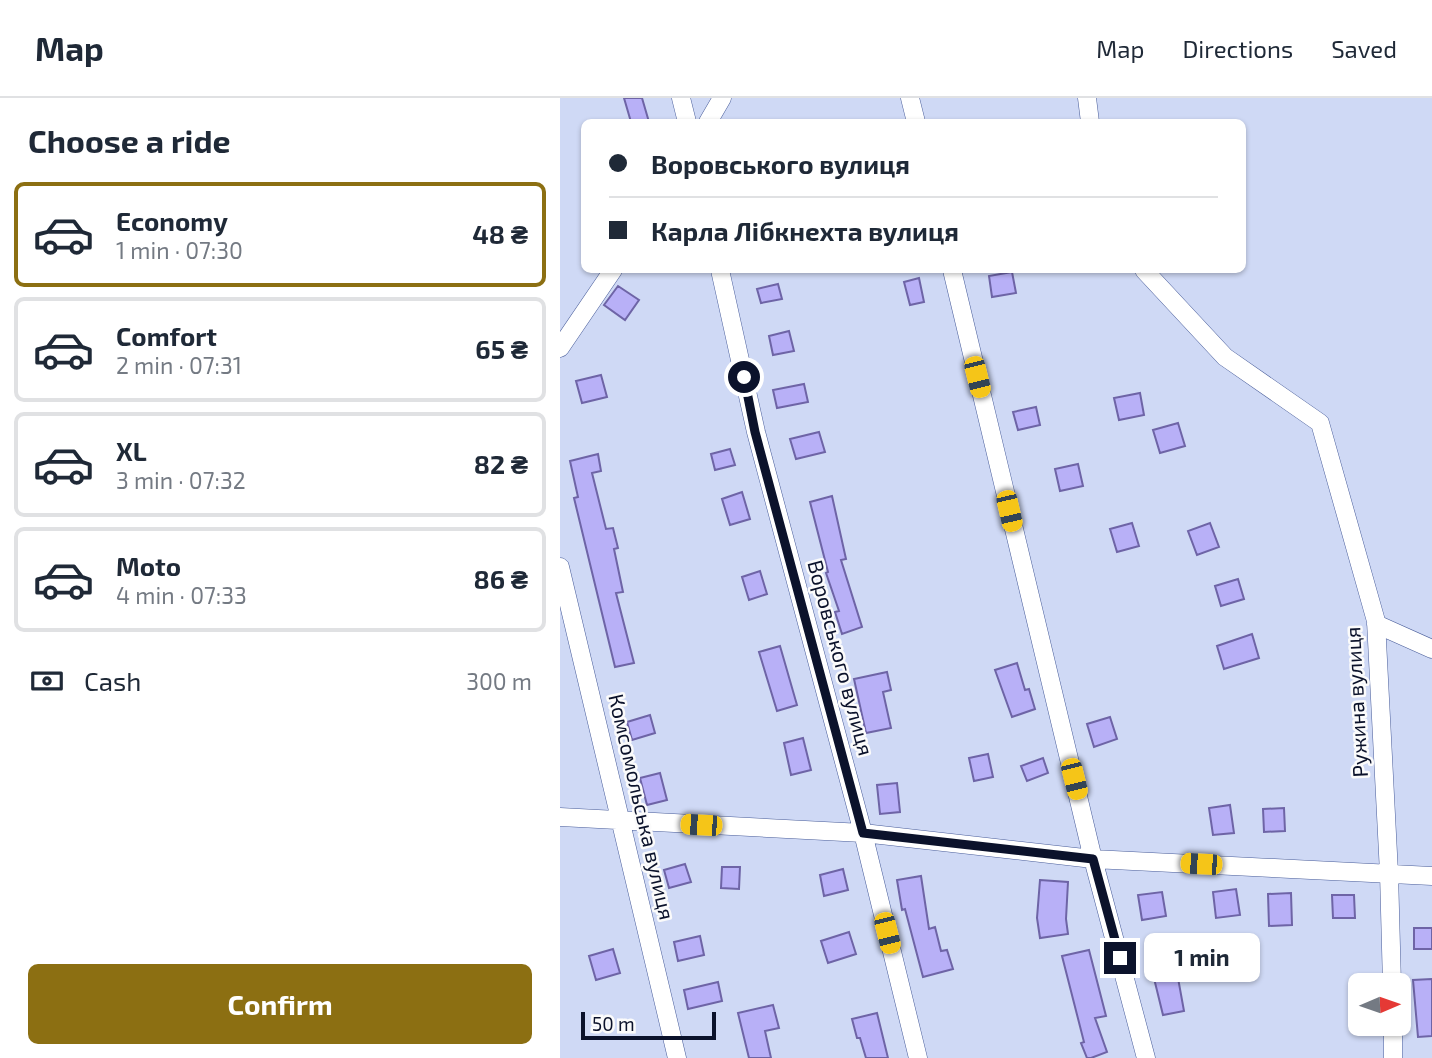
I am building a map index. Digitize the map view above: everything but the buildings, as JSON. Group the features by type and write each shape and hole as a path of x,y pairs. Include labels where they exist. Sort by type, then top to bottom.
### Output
{"street":[{"path":"681,98 686,119"},
{"path":"710,119 722,98"},
{"path":"910,98 915,119"},
{"path":"1087,98 1090,119"},
{"path":"560,348 611,273"},
{"name":"Воровського вулиця","path":"721,273 755,432 863,833 918,1058"},
{"path":"952,273 1093,859 1146,1058"},
{"name":"Ружина вулиця","path":"1147,273 1225,357 1320,423 1377,624 1392,973"},
{"name":"Комсомольська вулиця","path":"560,567 677,1058"},
{"path":"1377,624 1432,649"},
{"path":"560,817 863,833 1093,859 1432,876"},
{"path":"1393,1036 1393,1058"}],"route":[{"path":"744,377 755,432 863,833 1093,859 1120,958"}]}
